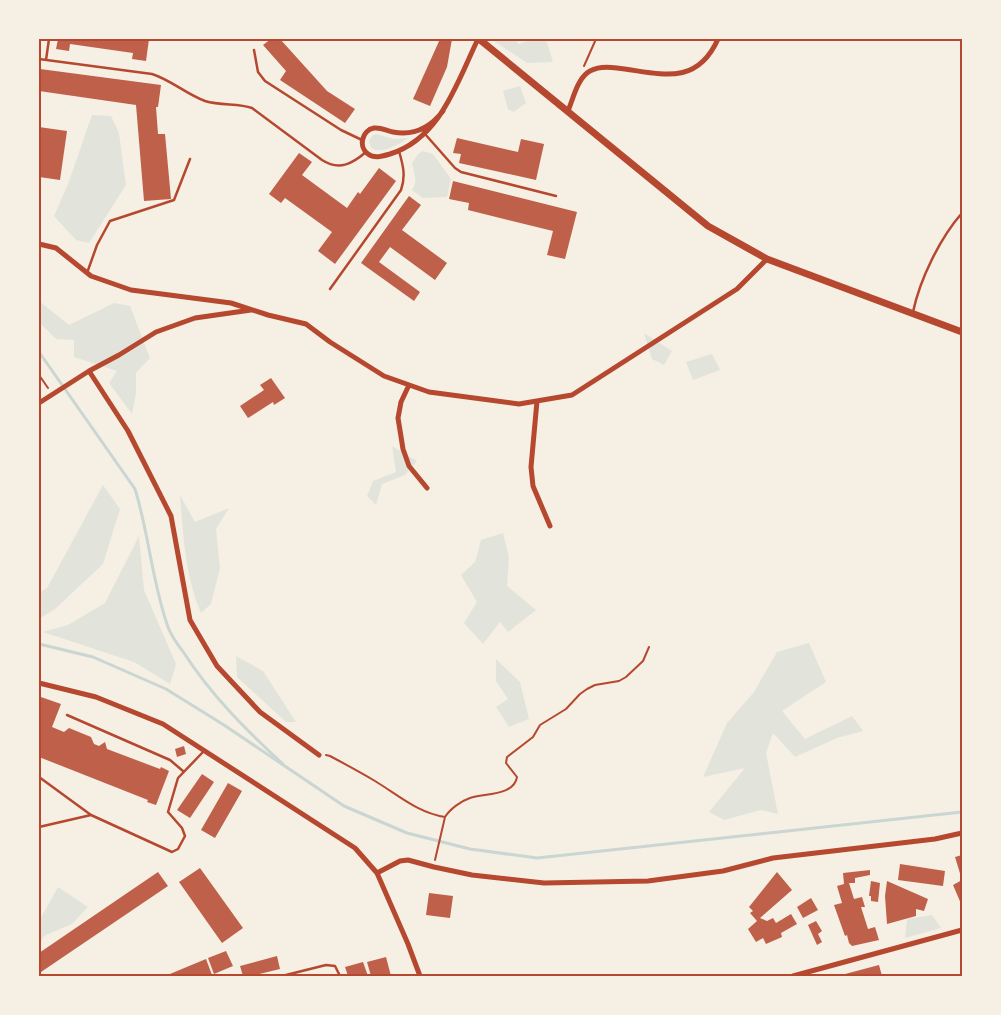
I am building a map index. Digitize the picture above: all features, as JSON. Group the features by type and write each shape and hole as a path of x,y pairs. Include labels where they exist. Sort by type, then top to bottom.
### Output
{"main road":[{"path":"478,39 568,110 708,226 767,259 913,312 962,332"}],"street":[{"path":"443,111 434,122 423,129 402,133 376,128 369,130 364,134 362,147 371,156 377,157 399,151 416,142 425,134 443,111 478,39"},
{"path":"568,110 580,83 586,75 597,68 678,75 692,70 700,64 718,39"},
{"path":"39,244 56,248 91,276 131,290 231,303 306,324 330,342 384,376 429,392 519,404 572,395 737,289 767,259"},
{"path":"39,403 156,332 195,318 251,310"},
{"path":"89,371 128,431 171,516 190,620 217,666 260,712 319,755"},
{"path":"408,385 401,402 398,418 402,449 409,466 427,488"},
{"path":"537,401 531,467 534,486 550,526"},
{"path":"39,683 96,697 163,724 355,848 377,873 420,976"},
{"path":"377,873 403,860 472,875 544,883 648,881 723,871 773,858 935,839 962,833"},
{"path":"793,976 962,930"}],"lane":[{"path":"46,60 49,39"},
{"path":"254,50 258,72 265,82 341,130 362,140"},
{"path":"39,59 152,74 168,80 202,100 222,105 252,108 322,160 332,165 348,165 366,152"},
{"path":"425,134 450,163 461,172 556,196"},
{"path":"330,289 401,190 405,178 399,151"},
{"path":"87,273 103,232 110,221 174,200 190,159"},
{"path":"913,312 923,279 954,223 962,214"},
{"path":"67,715 170,760 183,771"},
{"path":"39,777 90,815 172,852 178,849 185,836 182,828 168,812 178,778 203,751"},
{"path":"39,827 90,815"},
{"path":"282,976 326,965 335,966 340,976"}],"path":[{"path":"586,75 584,67 586,58 596,39"},
{"path":"962,179 962,188"},
{"path":"39,375 52,394"},
{"path":"434,867 445,816 448,812 462,801 501,792 514,784 517,777 506,763 507,756 534,737 540,725 566,709 580,694 596,685 619,681 626,677 643,661 648,646"},
{"path":"319,755 330,756 411,804 435,815 445,816"}],"shaded area":[{"path":"491,39 515,39 519,44 533,39 546,39 553,62 527,63"},
{"path":"520,86 526,103 514,112 508,109 503,91"},
{"path":"92,115 111,116 119,133 126,185 89,243 76,240 54,216 68,184"},
{"path":"376,134 394,139 409,138 390,148 375,150 371,148 369,141"},
{"path":"423,151 433,154 451,179 447,197 423,198 412,190 415,180 412,163 418,154"},
{"path":"39,301 69,325 114,303 130,306 150,358 136,373 136,393 132,414 109,383 117,371 74,357 74,340 56,339 39,322"},
{"path":"644,333 672,351 664,365 652,359"},
{"path":"712,354 720,370 693,380 686,362"},
{"path":"392,446 417,461 405,475 382,484 376,505 367,496 373,481 396,472"},
{"path":"103,485 120,509 103,564 55,609 39,619 39,593 47,588"},
{"path":"180,495 195,522 229,508 216,529 220,568 211,604 201,613 188,570"},
{"path":"503,533 509,557 507,586 536,610 508,632 500,622 483,644 464,623 477,602 461,575 475,562 481,540"},
{"path":"139,536 144,590 176,664 170,684 134,662 43,632 68,625 105,603"},
{"path":"809,643 826,682 782,711 805,739 852,716 863,731 837,738 795,757 773,733 766,753 778,814 761,810 724,820 709,812 745,768 703,777 727,723 754,692 777,652"},
{"path":"236,656 263,671 296,722 286,722 237,677"},
{"path":"496,659 520,682 529,719 509,727 496,707 508,699 496,681"},
{"path":"58,887 88,907 72,924 44,936 39,945 39,921"},
{"path":"932,915 941,928 905,938 907,919"}],"building":[{"path":"58,39 149,39 146,61 132,59 133,53 70,44 69,51 56,49"},
{"path":"271,39 280,39 327,91 355,109 345,123 280,80 286,71 263,45"},
{"path":"440,39 452,39 447,67 430,106 413,99"},
{"path":"40,69 161,85 158,107 156,107 158,134 165,134 171,199 144,201 136,105 39,91"},
{"path":"39,127 67,131 60,180 39,177"},
{"path":"457,138 518,152 521,139 544,144 536,180 459,163 461,154 453,153"},
{"path":"299,153 312,162 302,175 347,208 379,168 396,181 335,264 318,251 332,232 285,198 281,203 269,194"},
{"path":"453,181 577,212 565,259 547,255 553,231 468,210 469,203 449,199"},
{"path":"409,196 421,205 402,230 447,263 435,280 390,247 379,262 420,292 414,301 361,263"},
{"path":"271,378 285,398 274,405 273,402 248,418 240,406 264,390 260,385"},
{"path":"41,697 61,704 52,727 64,732 69,728 91,737 94,744 99,746 105,742 107,749 169,771 156,805 147,802 148,800 39,757 39,704"},
{"path":"184,746 186,754 177,757 175,749"},
{"path":"202,774 214,782 190,818 177,810"},
{"path":"228,783 242,791 215,838 201,830"},
{"path":"962,855 962,880 955,857"},
{"path":"900,864 945,871 943,886 898,880"},
{"path":"200,868 243,928 222,943 179,882"},
{"path":"870,870 870,875 855,878 855,883 849,883 854,899 862,897 865,907 861,907 868,929 875,927 879,940 852,946 847,935 845,936 834,905 842,903 837,886 844,884 843,873"},
{"path":"158,872 168,886 41,972 39,970 39,953"},
{"path":"777,872 792,890 760,918 767,921 773,918 776,923 791,914 797,924 781,933 782,937 766,944 763,938 756,942 748,929 757,921 750,913 753,911 749,907"},
{"path":"962,880 962,906 953,885"},
{"path":"871,881 880,883 878,902 871,901 871,896 869,896"},
{"path":"887,881 928,899 924,911 916,909 916,916 887,924 885,896"},
{"path":"429,893 453,896 450,918 426,915"},
{"path":"811,898 818,910 803,918 797,907"},
{"path":"816,921 822,931 818,934 822,942 817,945 808,925"},
{"path":"226,951 233,966 214,974 208,958"},
{"path":"277,956 280,969 243,976 240,966"},
{"path":"386,957 391,976 371,976 367,962"},
{"path":"206,959 212,975 165,976"},
{"path":"363,962 368,976 348,976 345,967"},
{"path":"879,965 882,976 846,976 845,974"}],"waterway":[{"path":"39,352 135,489 158,593 168,627 173,637 217,698 283,764"},
{"path":"39,644 93,657 166,689 224,725 344,806 407,833 470,849 537,858 962,812"}]}
